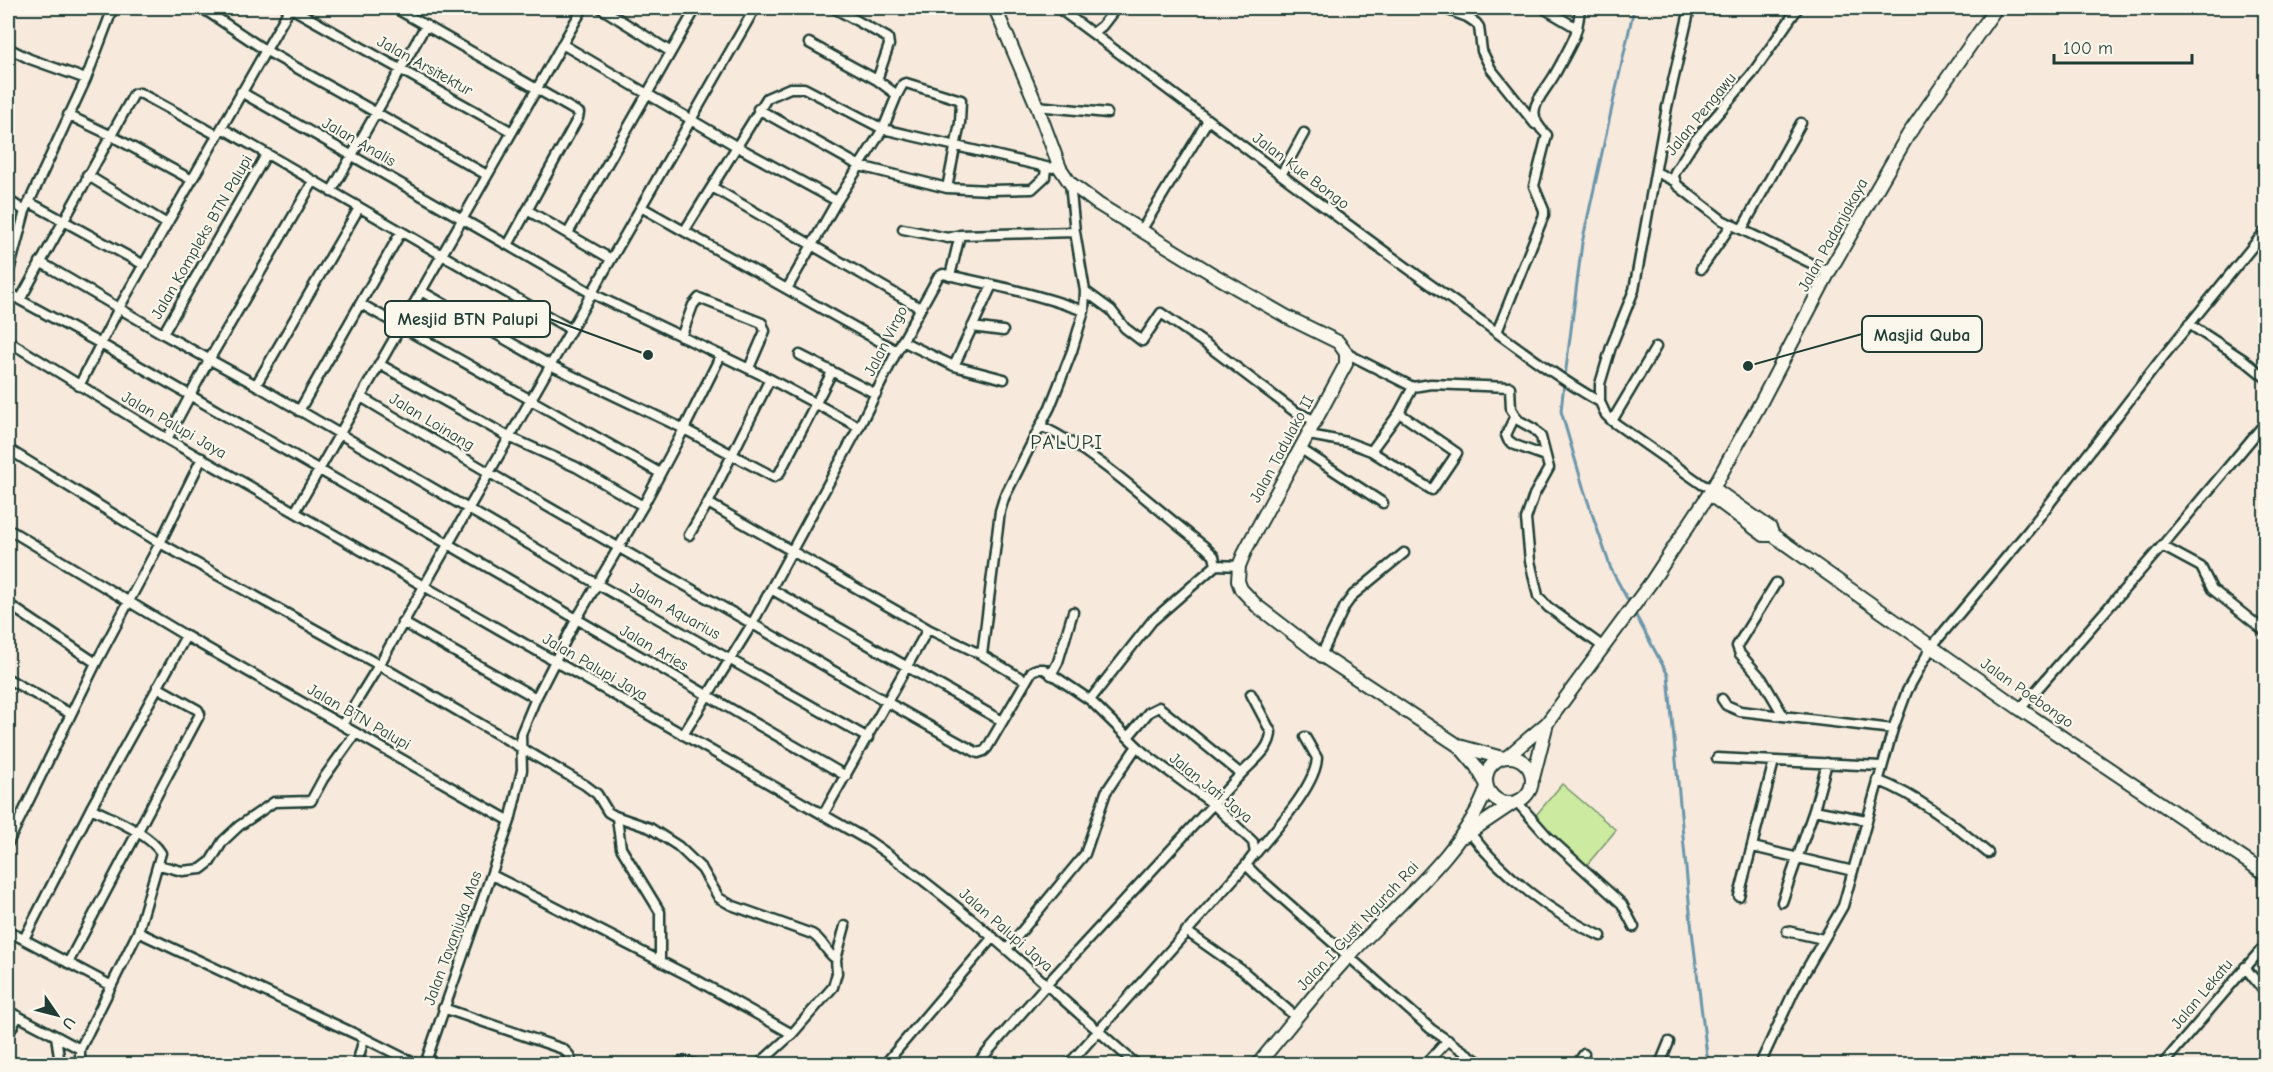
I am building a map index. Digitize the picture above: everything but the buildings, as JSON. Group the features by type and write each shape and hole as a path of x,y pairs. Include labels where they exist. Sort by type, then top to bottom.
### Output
{"main road":[{"path":"995,8 1037,106 1060,168 1070,183 1141,231 1289,318 1338,342 1346,353"},
{"name":"Jalan Padanjakaya","path":"1708,489 1761,402 1829,272 1908,135 1996,8"},
{"name":"Jalan Tadulako II","path":"1239,566 1346,364 1346,353"},
{"path":"1487,785 1486,777 1491,765 1504,758 1547,723 1652,581 1708,489"},
{"name":"Jalan Poebongo","path":"1708,489 1770,528 1773,535 2020,710 2265,874"},
{"path":"1239,566 1239,581 1247,597 1321,655 1459,746 1476,766 1490,793 1500,802 1515,803 1530,792 1547,723"},
{"path":"1459,746 1504,758 1514,757 1527,765 1533,778"},
{"name":"Jalan I Gusti Ngurah Rai","path":"1466,835 1482,804 1487,785"},
{"name":"Jalan I Gusti Ngurah Rai","path":"1258,1065 1348,956 1466,835 1515,803"}],"street":[{"path":"8,275 11,254 27,207 86,79 113,8"},
{"path":"202,8 265,50 487,175"},
{"path":"79,386 119,308 291,8"},
{"name":"Jalan Arsitektur","path":"291,8 512,132"},
{"path":"394,8 578,111 579,115 508,245"},
{"path":"295,512 583,8"},
{"path":"601,8 671,52"},
{"path":"568,233 696,8"},
{"path":"342,724 379,665 469,509 570,328 755,8"},
{"path":"834,8 888,38 889,45 877,80"},
{"name":"Jalan Kue Bongo","path":"1058,8 1398,262 1528,355 1600,402"},
{"path":"1093,33 1102,26 1116,8"},
{"path":"1443,8 1476,23 1479,27 1482,51 1491,69 1547,135 1534,186 1544,215 1497,332"},
{"path":"1544,8 1577,28"},
{"path":"1538,127 1534,113 1539,97 1556,74 1574,38 1580,8"},
{"path":"1690,8 1634,290 1611,347 1600,384 1600,402 1612,421 1708,489"},
{"name":"Jalan Pengawu","path":"1798,8 1752,74 1696,139 1675,172 1676,182 1714,214 1829,272"},
{"path":"331,192 426,25"},
{"path":"809,43 877,80 897,95"},
{"path":"562,44 736,146 837,201"},
{"path":"8,48 30,59 86,79"},
{"path":"787,289 837,201 883,129 903,84 961,100 960,123 947,188"},
{"path":"685,230 758,109 767,98 790,88 804,88 883,129 955,147 1060,168"},
{"name":"Jalan Analis","path":"241,92 462,218"},
{"path":"20,300 132,96 140,93 266,155 570,328"},
{"path":"1037,106 1107,113"},
{"path":"758,109 860,166 922,183 947,188 1032,189 1043,179 1046,167"},
{"path":"68,115 192,180"},
{"path":"1141,231 1208,120"},
{"path":"1742,229 1801,123"},
{"path":"1281,175 1304,133"},
{"name":"Jalan Kompleks BTN Palupi","path":"163,334 266,155"},
{"path":"1656,172 1676,182"},
{"path":"87,175 167,224"},
{"path":"168,439 188,396 313,182"},
{"path":"982,655 1000,511 1008,488 1041,426 1072,351 1083,311 1085,291 1070,183"},
{"path":"712,187 920,308"},
{"path":"8,201 63,220 144,265"},
{"path":"641,207 897,351"},
{"path":"256,385 359,208"},
{"path":"527,210 611,259"},
{"path":"462,218 591,293 770,378 860,427"},
{"path":"1701,269 1732,224"},
{"path":"903,229 948,238 960,235 1075,232"},
{"path":"1760,1065 1794,991 1844,906 1877,780 1893,729 1907,692 1932,646 2029,530 2265,230"},
{"path":"299,411 401,232"},
{"path":"960,235 950,276 1057,301 1083,311"},
{"name":"Jalan Kompleks BTN Palupi","path":"40,262 469,509"},
{"name":"Jalan Virgo","path":"683,735 752,624 860,427 902,341 938,277 941,274 950,276"},
{"path":"954,366 992,285"},
{"path":"8,291 20,300 101,344 448,544"},
{"path":"421,291 550,365 684,429 774,477 777,476 832,372"},
{"path":"1085,291 1111,310 1125,328 1142,340 1161,314 1207,345 1294,411 1316,421"},
{"path":"681,337 693,305 699,298 762,323 765,331 749,368"},
{"path":"360,304 401,325 660,473"},
{"path":"2189,324 2244,360 2265,378"},
{"path":"972,327 1003,331"},
{"name":"Jalan Palupi Jaya","path":"8,341 168,439 869,841 911,870 993,937 1136,1065"},
{"path":"902,341 954,366 1004,379"},
{"path":"1612,421 1656,347"},
{"path":"1346,353 1413,387 1431,384 1510,387 1511,409 1518,420 1534,429 1541,437 1549,468 1534,495 1526,519 1530,561 1538,596 1548,607 1602,646"},
{"path":"510,821 522,770 521,734 536,698 576,620 643,506 721,355"},
{"path":"800,355 876,394"},
{"path":"379,364 508,437 576,467 643,506"},
{"path":"688,535 708,503 770,378"},
{"path":"1371,451 1399,413 1413,387"},
{"name":"Jalan Loinang","path":"361,397 488,473"},
{"path":"1309,435 1347,442 1371,451 1429,490 1433,490 1457,453 1399,413"},
{"path":"1515,416 1506,435 1508,440 1515,445 1545,456"},
{"path":"2020,710 2162,546 2265,422"},
{"path":"1041,426 1071,442 1104,466 1214,556 1216,565"},
{"path":"8,449 160,543 379,665 592,790 608,812 617,818 650,828 678,846 702,868 719,898 731,905 813,934 823,942 829,954 836,959"},
{"path":"1301,449 1383,503"},
{"path":"8,843 96,663 202,458"},
{"path":"488,473 887,704 978,753 987,748 1032,671 1041,668 1090,700 1152,621 1216,565 1239,566"},
{"path":"708,503 928,629 982,655 1026,681"},
{"name":"Jalan Aquarius","path":"469,509 868,738"},
{"name":"Jalan BTN Palupi","path":"8,529 186,636 510,821"},
{"name":"Jalan Aries","path":"448,544 846,776"},
{"path":"2162,546 2201,567 2212,590 2265,632"},
{"path":"1321,655 1345,606 1353,595 1404,553"},
{"path":"1776,583 1737,646 1740,654 1762,678 1783,716"},
{"path":"771,589 1002,721"},
{"path":"8,604 96,663"},
{"path":"1051,675 1058,663 1073,612"},
{"path":"402,622 536,698"},
{"path":"824,815 928,629"},
{"path":"24,939 91,808 186,636"},
{"path":"8,679 71,714"},
{"path":"68,963 200,714 198,710 157,687"},
{"path":"977,1065 1047,984 1266,747 1271,739 1271,732 1251,694"},
{"path":"1722,699 1726,705 1740,711 1893,729"},
{"name":"Jalan Jati Jaya","path":"1090,700 1137,746 1213,804 1253,842 1256,848 1254,855"},
{"path":"1128,736 1149,712 1159,707 1241,774"},
{"path":"159,865 182,871 201,869 210,862 223,841 239,826 274,802 311,801 323,779 356,733"},
{"path":"1069,1065 1246,865 1293,807 1312,775 1317,758 1305,737"},
{"path":"1006,948 1084,854 1106,792 1137,746"},
{"path":"1717,758 1881,766"},
{"path":"1739,896 1774,761"},
{"path":"1782,902 1814,810 1827,763"},
{"path":"1877,780 1897,787 1918,799 1988,853"},
{"path":"1515,803 1547,836 1622,904 1634,927"},
{"path":"80,1065 80,1049 138,932 161,853 157,846 137,833 91,808"},
{"path":"1814,810 1866,820"},
{"path":"617,818 621,848 660,912 660,961"},
{"name":"Jalan Tavanjuka Mas","path":"425,1065 510,821"},
{"path":"1466,835 1520,884 1575,923 1600,936"},
{"path":"1753,847 1853,871"},
{"path":"1246,865 1431,1029 1482,1065"},
{"path":"492,875 660,961 792,1034"},
{"path":"759,1065 792,1034 833,987 837,973 836,959 845,926"},
{"path":"8,931 111,985"},
{"path":"1186,931 1243,971 1297,1018"},
{"path":"1787,931 1823,939"},
{"path":"138,932 364,1038 416,1065"},
{"path":"885,1065 993,937"},
{"name":"Jalan Lekatu","path":"2164,1064 2265,944"},
{"path":"2245,967 2265,994"},
{"path":"443,1008 563,1049 572,1065"},
{"path":"8,1011 80,1049"},
{"path":"8,1035 18,1016"},
{"path":"56,1036 60,1065"},
{"path":"357,1065 364,1038"},
{"path":"1426,1065 1448,1040"},
{"path":"1660,1065 1669,1042"},
{"path":"1577,1065 1584,1054"},
{"path":"678,1065 684,1061 695,1065"}],"green space":[{"path":"1562,784 1616,830 1586,866 1532,820"}],"waterway":[{"path":"1565,377 1582,243 1634,8"},
{"path":"1564,383 1561,411 1584,490 1611,569 1630,604"},
{"path":"1634,612 1668,675 1691,922 1708,1064"}],"place":[{"name":"Mesjid BTN Palupi","path":"648,355"},
{"name":"Masjid Quba","path":"1748,366"}],"district":[{"name":"PALUPI","path":"1067,442"}]}
